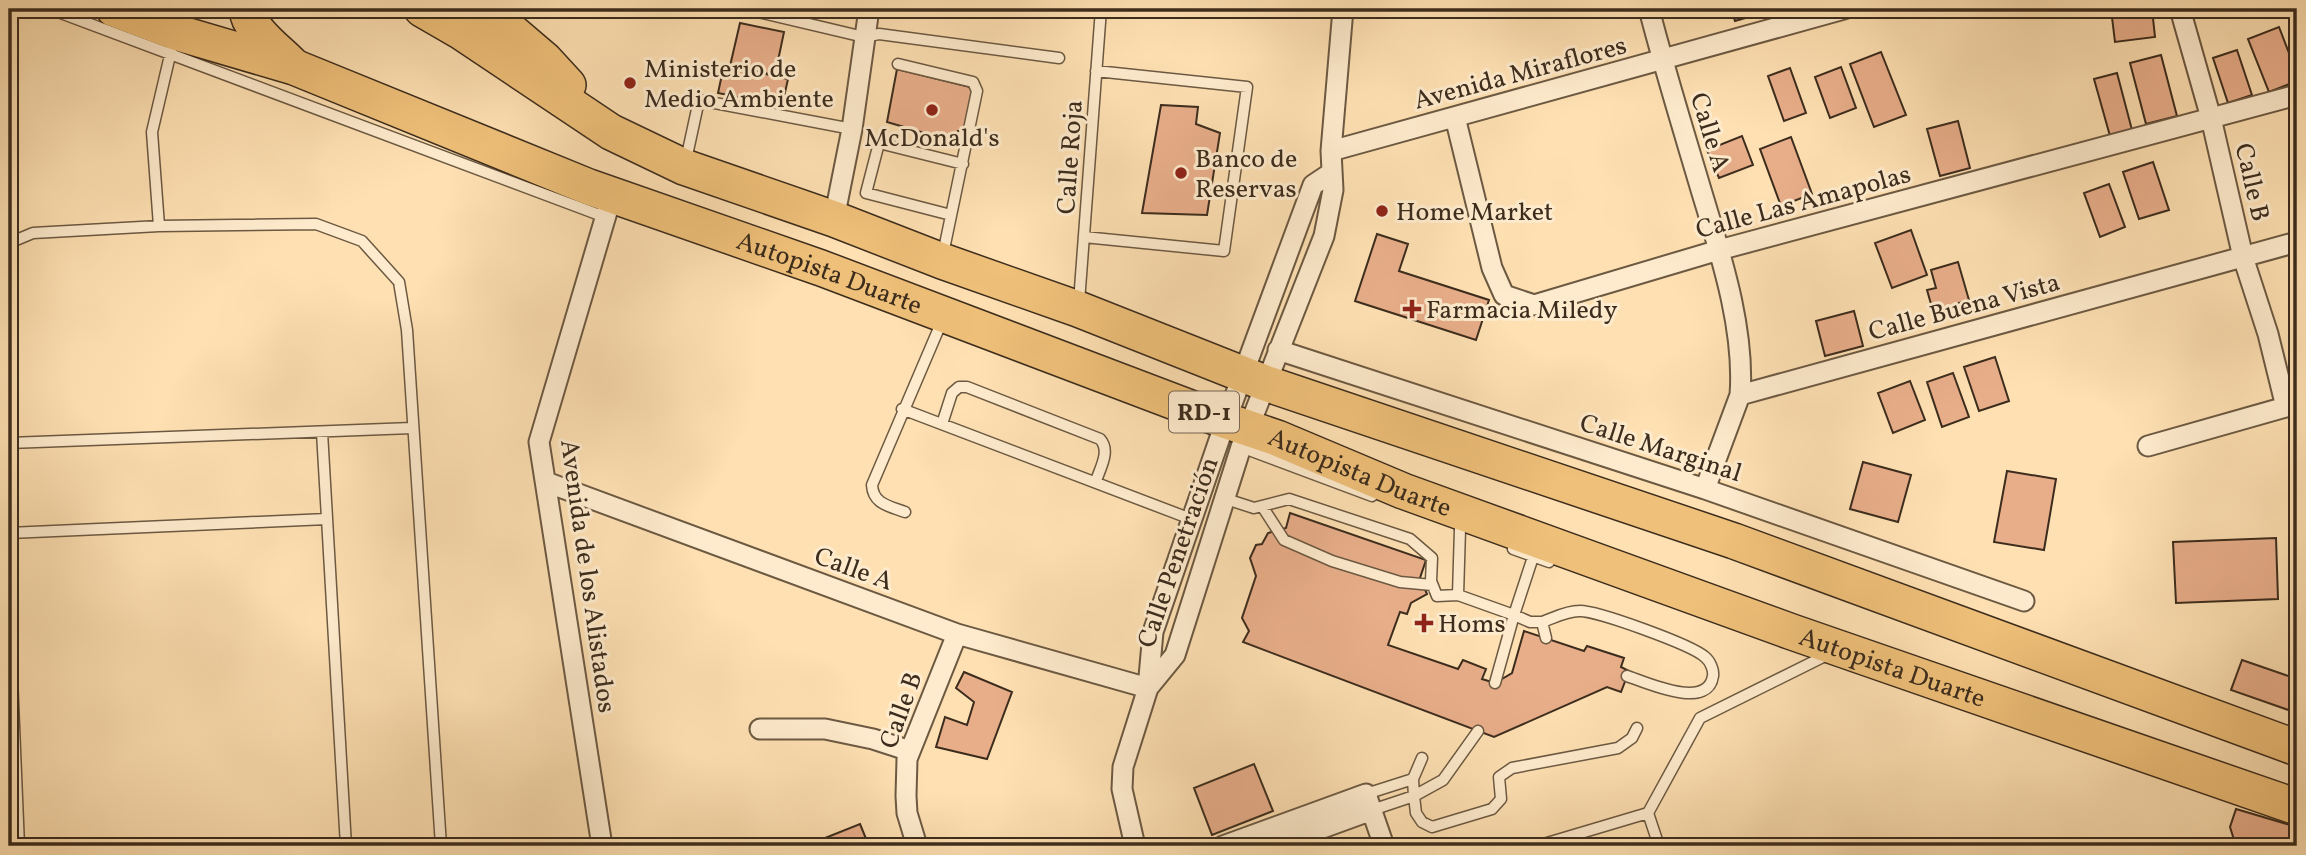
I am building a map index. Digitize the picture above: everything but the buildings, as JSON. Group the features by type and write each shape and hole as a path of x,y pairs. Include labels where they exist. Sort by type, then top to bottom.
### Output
{"highway":[{"name":"Autopista Duarte","path":"114,9 173,43 294,66 608,206 945,314 1238,432 1277,438 1403,491 1840,649 2297,807"},
{"path":"247,9 256,29 294,66"},
{"name":"Autopista Duarte","path":"422,9 460,31 611,132 684,167 1078,309 1255,378 1734,541 2297,748"},
{"path":"485,9 545,60 611,132"}],"street":[{"path":"834,219 852,130 869,9"},
{"path":"1255,378 1279,350 1324,236 1332,190 1331,151 1343,9"},
{"name":"Calle A","path":"1649,9 1719,250 1742,367 1740,395"},
{"name":"Avenida Miraflores","path":"1331,151 1844,9"},
{"name":"Calle B","path":"2180,9 2211,118 2244,257 2291,405"},
{"name":"Calle Las Amapolas","path":"1455,117 1492,268 1504,295 1534,305 1719,250 2297,94"},
{"path":"1238,432 1313,185 1331,173"},
{"name":"Avenida de los Alistados","path":"602,846 539,442 608,206"},
{"name":"Calle Buena Vista","path":"1740,395 2297,242"},
{"name":"Calle Marginal","path":"1279,350 1706,489 2024,601"},
{"path":"1706,489 1740,395"},
{"path":"2147,446 2291,405"},
{"name":"Calle Penetración","path":"1148,688 1175,655 1226,499 1238,432"},
{"name":"Calle Penetración","path":"1135,846 1122,789 1123,767 1148,688 1153,632 1191,519 1238,432"},
{"name":"Calle A","path":"546,482 957,634 1148,688"},
{"name":"Calle B","path":"917,846 911,830 906,796 907,759 957,634"},
{"path":"760,729 825,729 873,739 911,751"},
{"path":"1223,846 1369,802"},
{"path":"1273,846 1369,802"},
{"path":"1369,802 1384,846"}],"lane":[{"path":"50,9 173,43 608,206"},
{"path":"746,9 864,37 879,34 1059,58"},
{"name":"Calle Roja","path":"1078,309 1101,9"},
{"path":"159,226 152,132 173,43"},
{"path":"898,64 968,80 976,86 977,98 942,261"},
{"path":"1084,237 1224,251 1247,87 1097,71"},
{"path":"684,167 699,100 852,130"},
{"path":"951,215 866,193 879,143 963,164"},
{"path":"9,243 33,233 159,226 316,224 362,242 399,282 407,330 440,846"},
{"path":"905,512 878,502 872,495 872,485 945,314"},
{"path":"942,424 952,393 959,387 967,387 1100,439 1106,451 1096,481"},
{"path":"902,410 1191,519"},
{"path":"9,443 412,428"},
{"path":"322,432 346,846"},
{"path":"1238,432 1384,501"},
{"path":"1226,499 1254,508 1289,499 1410,539 1432,558 1432,585 1437,596 1458,595 1530,622 1542,622 1577,611 1588,612 1686,646 1707,657 1713,668 1709,686 1685,694 1627,676"},
{"path":"1262,506 1284,540 1332,561 1400,582 1432,585"},
{"path":"9,533 327,519"},
{"path":"1447,524 1472,534"},
{"path":"1458,595 1460,529"},
{"path":"1508,548 1559,565"},
{"path":"1494,683 1533,557"},
{"path":"9,605 19,846"},
{"path":"1542,622 1546,638"},
{"path":"1742,626 1782,639 1803,635"},
{"path":"1537,846 1648,813 1700,718 1840,649"},
{"path":"1422,758 1413,779 1413,796 1416,813 1422,822 1432,827 1492,809 1502,799 1499,777 1512,768 1618,748 1632,738 1637,728"},
{"path":"1369,802 1413,796 1443,780 1478,731"},
{"path":"1369,802 1413,779"},
{"path":"1648,813 1659,846"}],"place":[{"name":"Ministerio de Medio Ambiente","path":"630,83"},
{"name":"McDonald's","path":"932,110"},
{"name":"Banco de Reservas","path":"1181,173"},
{"name":"Home Market","path":"1382,211"},
{"name":"Farmacia Miledy","path":"1412,309"},
{"name":"Homs","path":"1424,623"}]}
